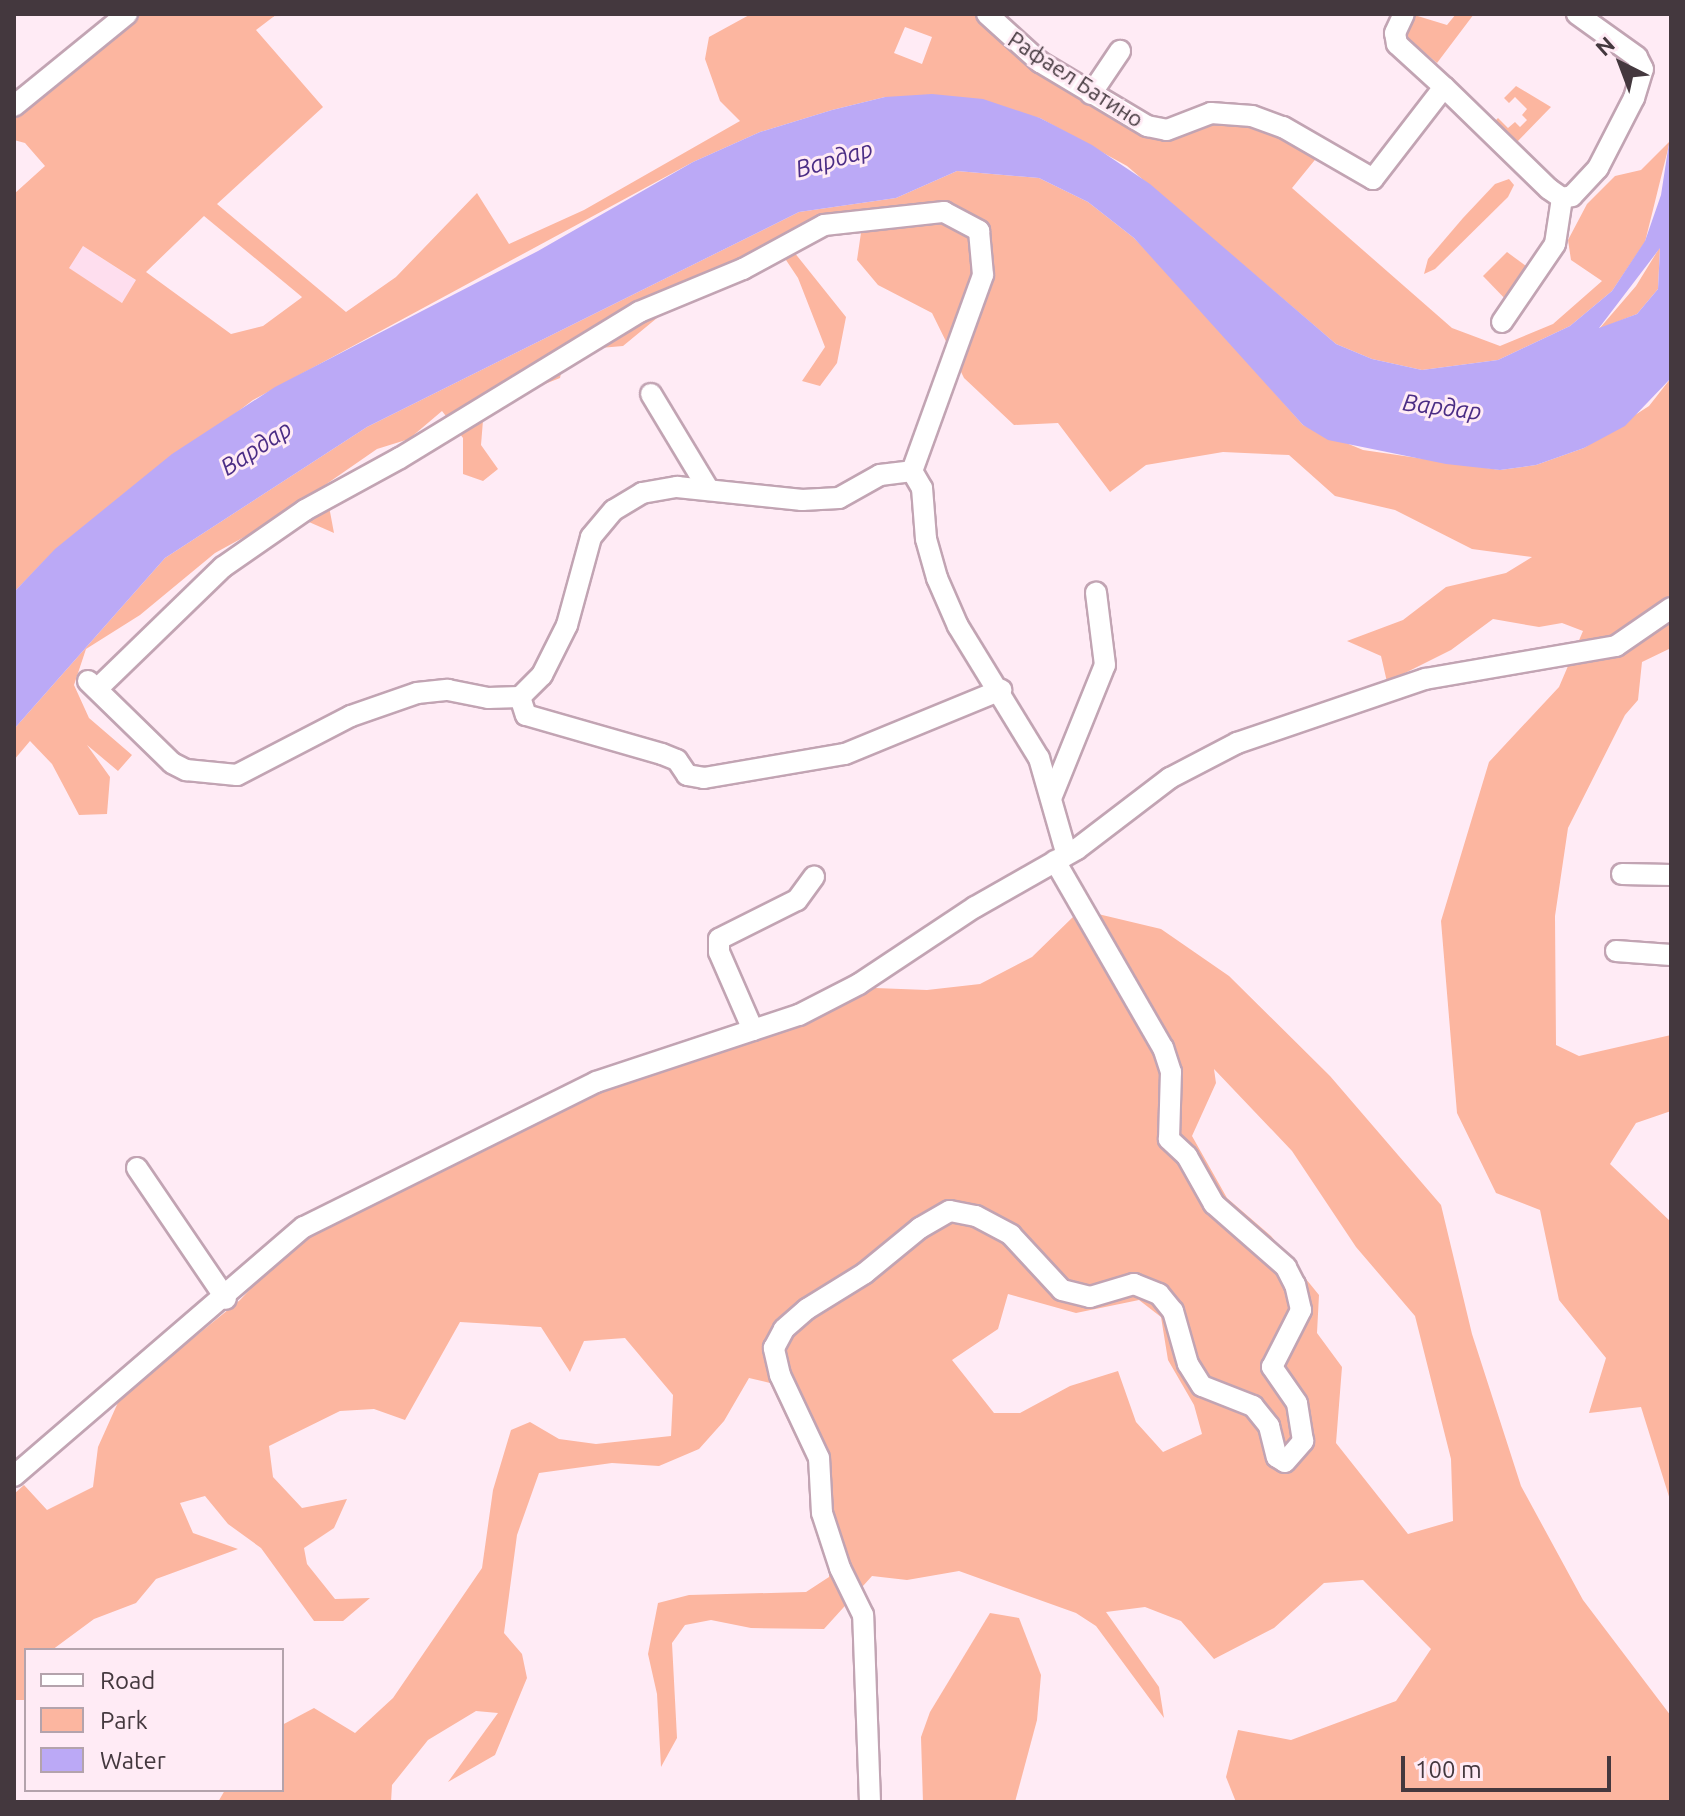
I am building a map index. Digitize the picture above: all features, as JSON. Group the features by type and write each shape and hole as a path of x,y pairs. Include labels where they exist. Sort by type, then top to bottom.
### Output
{"street":[{"path":"14,106 127,14"},
{"name":"Рафаел Батино","path":"987,14 1019,46 1091,94 1162,130 1222,112 1268,121 1373,179 1444,87"},
{"path":"1404,14 1395,33 1397,44 1562,198"},
{"path":"1562,198 1577,192 1598,168 1640,83 1643,69 1637,57 1577,14"},
{"path":"1091,94 1120,51"},
{"path":"1502,322 1530,288 1555,244 1562,198"},
{"path":"520,697 448,690 417,693 351,716 246,772 226,777 172,763 93,685 223,567 269,534 639,312 743,269 824,225 944,212 979,231 983,275 912,471"},
{"path":"651,394 709,490"},
{"path":"520,697 542,675 567,625 597,526 642,493 677,487 802,500 839,498 880,475 912,471"},
{"path":"870,1802 863,1615 840,1568 822,1513 819,1458 780,1375 774,1348 784,1329 807,1309 865,1273 930,1222 950,1211 976,1216 1011,1235 1062,1290 1090,1297 1134,1284 1159,1294 1173,1311 1188,1364 1202,1386 1253,1406 1269,1426 1277,1457 1285,1462 1303,1441 1297,1403 1272,1367 1301,1310 1295,1285 1286,1267 1214,1204 1187,1156 1169,1139 1171,1072 1163,1048 1060,856 1052,796 1039,758 1001,690 958,626 937,578 926,539 922,488 912,471"},
{"path":"1052,796 1105,665 1096,593"},
{"path":"14,1476 315,1222 586,1087 799,1015 859,984 1060,856 1094,838 1170,778 1237,743 1425,679 1616,646 1671,608"},
{"path":"520,697 526,715 662,754 677,760 687,775 704,778 845,754 1001,690"},
{"path":"1622,874 1671,875"},
{"path":"753,1030 719,952 719,939 797,900 814,877"},
{"path":"1616,951 1671,955"},
{"path":"137,1168 226,1299"}],"shaded area":[{"path":"83,246 137,281 122,303 68,268"}],"green space":[{"path":"127,14 277,14 256,30 323,107 217,204 346,312 396,277 477,193 509,244 584,210 740,121 720,101 705,59 709,37 751,14 987,14 1147,126 1222,112 1323,150 1292,188 1452,328 1500,346 1553,324 1602,281 1571,260 1568,240 1587,204 1615,176 1641,170 1670,141 1645,242 1612,291 1570,326 1498,360 1422,370 1372,359 1336,344 1127,166 1040,118 885,97 832,110 760,132 693,162 253,400 55,550 14,592 14,194 45,166 25,143 14,140 14,106","holes":["905,27 932,37 922,64 894,53","204,216 302,297 263,326 231,334 146,272","83,246 136,280 122,303 69,268"]},
{"path":"1411,14 1447,25 1456,14 1474,14 1437,63 1404,35"},
{"path":"1516,86 1551,107 1512,147 1491,125 1498,118 1508,128 1515,122 1520,127 1527,120 1522,115 1527,109 1515,97 1509,103 1504,98"},
{"path":"957,171 1039,178 1088,202 1134,238 1303,425 1363,450 1500,470 1536,465 1584,448 1649,406 1671,378 1671,648 1642,662 1638,700 1625,715 1568,828 1555,916 1556,1045 1579,1056 1671,1035 1671,1111 1636,1123 1610,1164 1671,1222 1671,1503 1641,1407 1589,1413 1606,1358 1559,1300 1540,1210 1496,1193 1457,1113 1441,921 1489,762 1559,687 1583,631 1562,623 1539,627 1493,619 1451,650 1387,682 1381,656 1347,641 1403,620 1446,587 1506,573 1532,557 1472,549 1395,510 1335,496 1289,455 1223,452 1146,465 1110,492 1058,423 1014,425 964,378 932,313 878,285 857,260 862,226 813,234 790,247 846,317 837,363 820,386 802,381 825,347 798,278 786,260 749,257 674,304 623,346 566,351 560,378 484,408 481,445 498,469 483,481 463,474 463,438 442,411 409,439 377,449 325,485 334,533 309,522 266,525 215,553 140,615 86,649 74,685 89,718 132,755 118,771 87,745 110,777 107,814 79,815 52,764 30,741 14,760 14,729 165,558 367,427 799,212 896,198"},
{"path":"1509,179 1514,185 1508,197 1435,269 1424,274 1428,259 1463,218 1495,184"},
{"path":"1660,247 1658,289 1637,314 1599,329 1636,286"},
{"path":"1507,252 1534,272 1511,305 1483,276"},
{"path":"1098,914 1161,929 1229,976 1330,1076 1441,1205 1472,1334 1521,1486 1583,1600 1671,1716 1671,1802 1236,1802 1226,1777 1238,1730 1291,1740 1396,1701 1431,1649 1363,1580 1324,1583 1274,1628 1214,1659 1181,1621 1145,1607 1106,1612 1159,1687 1164,1718 1096,1626 1076,1613 959,1571 907,1580 872,1576 824,1629 751,1628 711,1620 685,1625 672,1643 677,1738 661,1767 657,1694 648,1654 658,1603 689,1595 806,1592 829,1577 829,1487 804,1455 770,1383 749,1378 724,1421 699,1449 659,1466 612,1463 539,1473 517,1535 504,1633 522,1654 527,1678 495,1755 448,1782 498,1713 476,1711 428,1740 392,1785 391,1802 218,1802 224,1792 284,1792 284,1724 314,1708 355,1733 393,1698 482,1568 493,1490 511,1430 530,1422 559,1439 596,1444 671,1436 673,1395 625,1338 584,1341 570,1372 541,1327 460,1322 405,1420 374,1409 340,1411 269,1446 273,1477 302,1508 347,1499 334,1528 304,1548 307,1564 335,1599 370,1598 343,1621 314,1621 261,1548 228,1524 205,1496 180,1503 193,1533 238,1549 156,1579 136,1603 94,1619 55,1648 24,1648 24,1700 14,1700 14,1494 24,1485 47,1510 93,1487 98,1447 120,1398 240,1300 287,1250 365,1205 594,1090 685,1065 875,988 927,990 980,984 1032,957 1075,915","holes":["1214,1069 1292,1151 1356,1247 1415,1316 1451,1459 1453,1521 1408,1534 1336,1443 1342,1367 1317,1333 1319,1295 1271,1236 1227,1198 1192,1136 1216,1083","1008,1294 1076,1313 1139,1300 1161,1317 1168,1360 1194,1405 1202,1434 1163,1452 1136,1422 1118,1371 1070,1386 1020,1413 994,1413 952,1360 998,1329"]},
{"path":"990,1613 1019,1618 1041,1675 1037,1720 1015,1802 923,1802 921,1737 930,1712"}],"water":[{"name":"Вардар","path":"932,94 983,99 1040,118 1092,145 1150,184 1336,344 1372,359 1422,370 1498,360 1570,326 1612,291 1645,241 1661,195 1671,130 1671,378 1625,426 1584,448 1536,465 1500,470 1446,464 1328,440 1303,425 1134,238 1088,202 1039,178 957,171 896,198 799,212 367,427 165,558 14,729 14,592 55,549 172,454 275,387 538,251 693,162 760,132 885,97","holes":["1660,248 1658,289 1637,314 1599,328"]}]}
